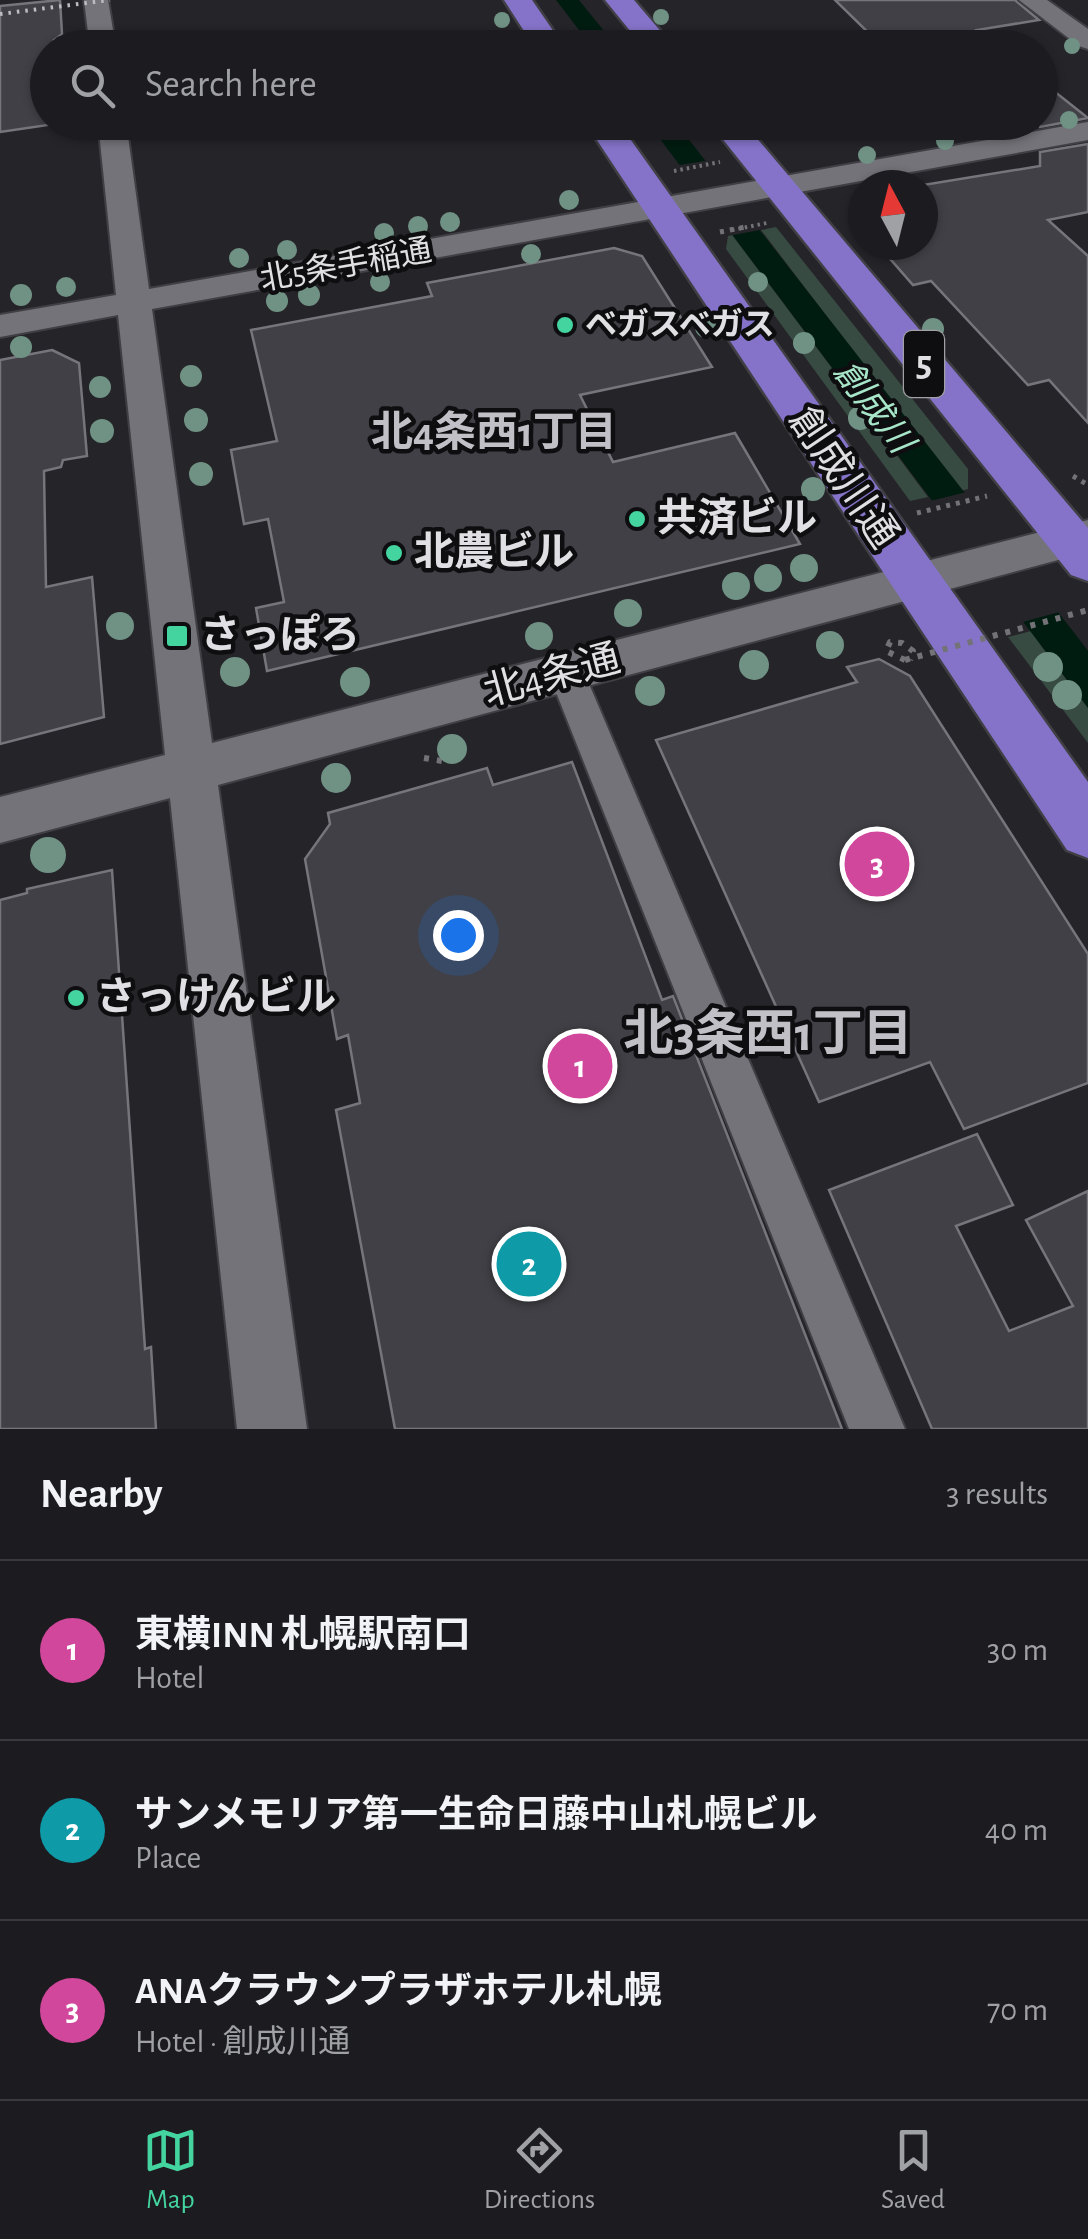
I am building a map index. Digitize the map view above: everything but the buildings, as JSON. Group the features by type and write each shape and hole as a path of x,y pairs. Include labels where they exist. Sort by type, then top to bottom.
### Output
{"highway":[{"path":"518,0 538,30"},
{"path":"619,0 645,30"},
{"name":"創成川通","path":"619,140 673,194 936,576 1088,831"},
{"name":"5","path":"734,140 765,201 1070,547"}],"street":[{"path":"96,0 100,30"},
{"path":"1031,0 1088,41"},
{"path":"1058,138 1088,131"},
{"path":"114,140 272,1429"},
{"path":"765,201 1046,140"},
{"name":"北5条手稲通","path":"0,326 135,303 673,194 765,201"},
{"name":"北4条通","path":"0,820 936,576 1070,547"},
{"path":"566,672 876,1429"}],"path":[{"path":"673,194 722,162"},
{"path":"714,232 765,201"},
{"path":"1073,476 1088,485"},
{"path":"916,513 988,496"},
{"path":"908,660 1088,610"},
{"path":"424,758 448,762"}],"shaded area":[{"path":"776,227 968,469 968,489 961,491 957,487 761,230"},
{"path":"732,234 928,497 910,501 726,249"},
{"path":"1031,631 1088,708 1088,743 1008,637"}],"water":[{"path":"556,0 579,0 603,30 579,30"},
{"name":"創成川","path":"661,140 689,140 1079,639 1088,651 1088,708"}],"pier":[{"path":"710,160 766,229 728,236 674,166"},
{"path":"967,492 1063,611 1019,623 926,502"}],"railway":[{"path":"0,14 110,0"}],"place":[{"name":"ベガスベガス","path":"565,325"},
{"name":"共済ビル","path":"637,519"},
{"name":"北農ビル","path":"394,553"},
{"name":"さっぽろ","path":"177,636"},
{"name":"ANAクラウンプラザホテル札幌","path":"877,864"},
{"name":"さっけんビル","path":"76,998"},
{"name":"東横INN 札幌駅南口","path":"580,1066"},
{"name":"サンメモリア第一生命日藤中山札幌ビル","path":"529,1264"}],"district":[{"name":"北4条西1丁目","path":"494,433"},
{"name":"北3条西1丁目","path":"768,1035"}]}
